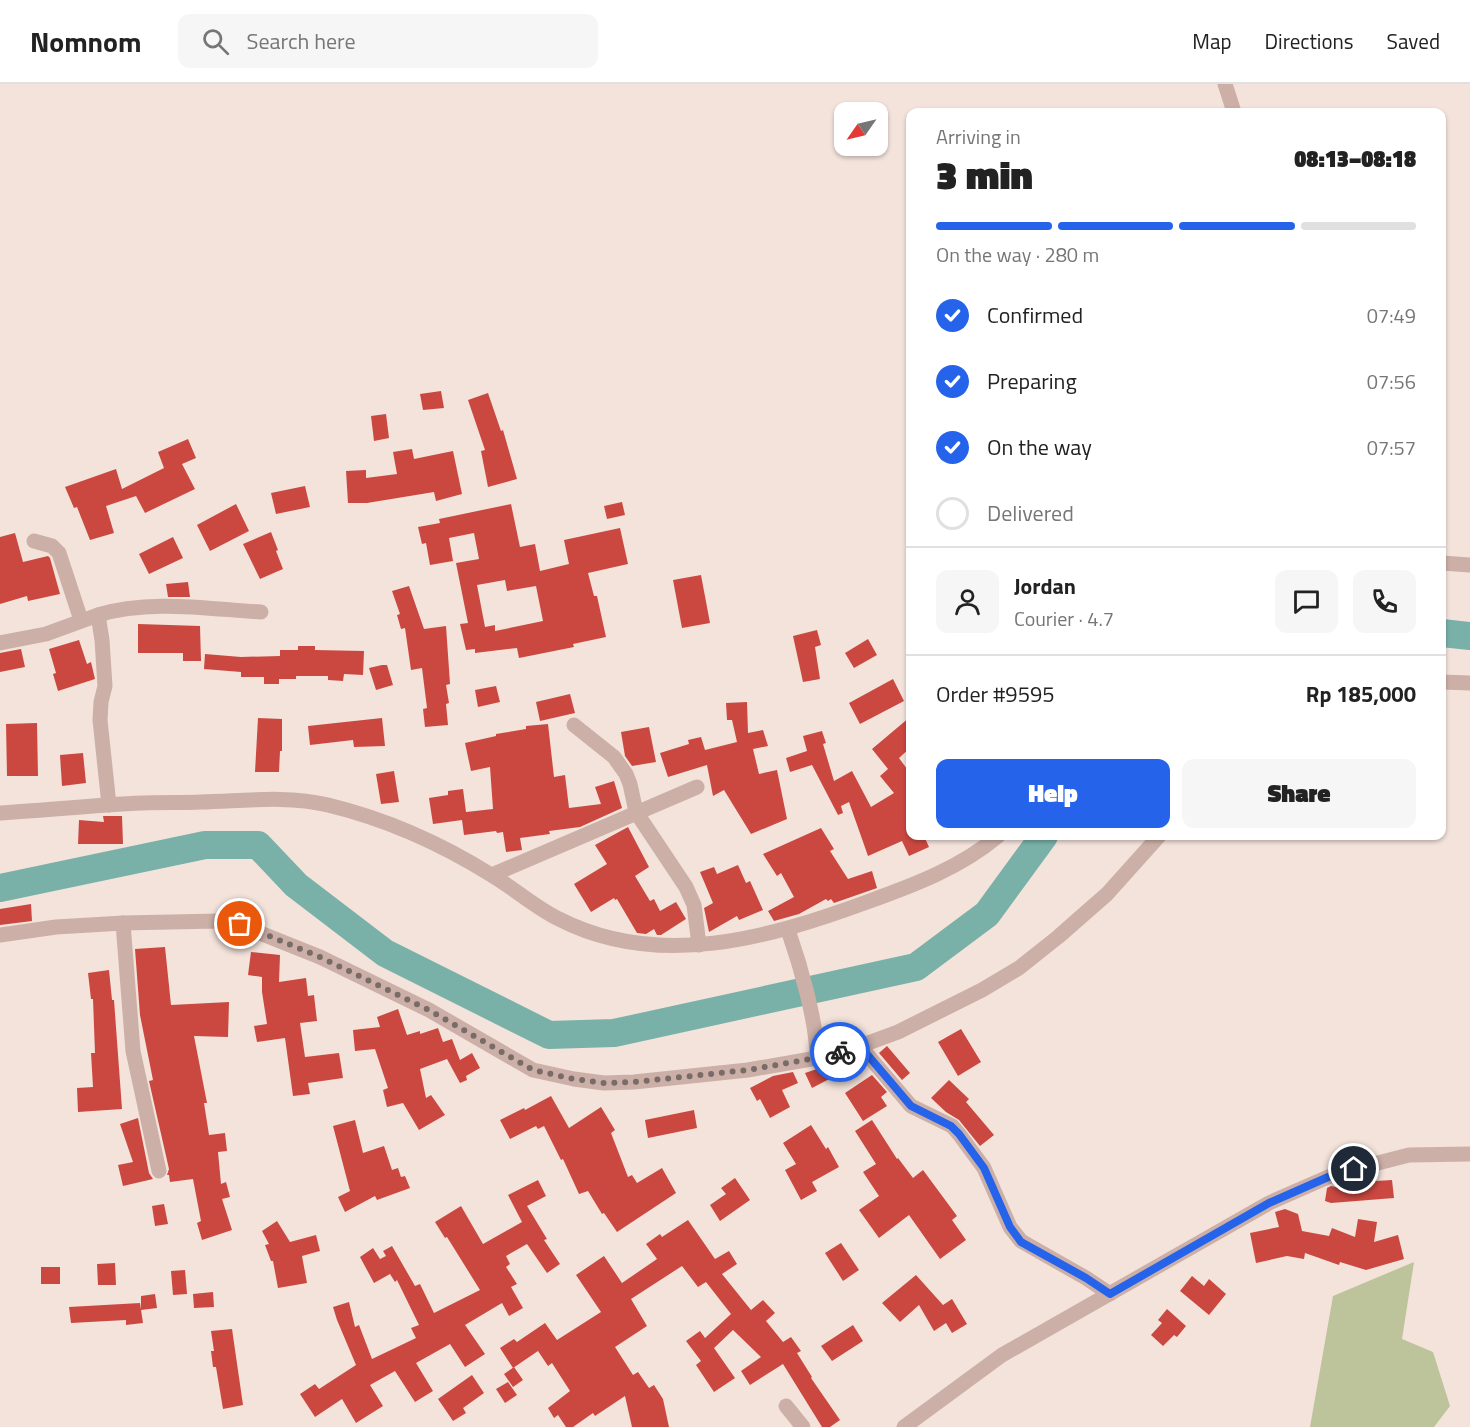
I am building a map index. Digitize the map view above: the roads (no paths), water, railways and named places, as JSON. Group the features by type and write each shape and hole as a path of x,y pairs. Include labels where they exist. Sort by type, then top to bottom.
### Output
{"street":[{"path":"1225,84 1233,108"},
{"path":"34,541 52,546 60,553 81,620"},
{"path":"1446,563 1470,565"},
{"path":"0,643 46,634 111,610 144,606 261,612"},
{"path":"98,615 105,686 100,720 109,805"},
{"path":"1446,682 1470,683"},
{"path":"574,725 614,757 630,784 636,812 686,887 694,905 699,945"},
{"path":"492,875 697,787"},
{"path":"0,813 109,805 242,799 301,799 362,813 453,852 558,919 606,938 652,946 699,945 788,930 915,885 980,851 993,840"},
{"path":"0,935 56,927 123,923 218,921 254,929 320,957 429,1010 533,1070 604,1083 634,1082 748,1070 817,1050 860,1046 898,1032 1019,968 1058,938 1107,894 1155,840"},
{"path":"123,923 133,1051 159,1171"},
{"path":"788,930 797,955 817,1050"},
{"path":"860,1046 911,1106 951,1126 959,1134 984,1168 1010,1227 1021,1242 1105,1290"},
{"path":"904,1427 1002,1355 1105,1290 1269,1203 1335,1174 1409,1155 1470,1154"},
{"path":"786,1406 803,1427"}],"waterway":[{"path":"1446,633 1470,636"},
{"path":"0,888 205,845 258,845 296,885 385,953 549,1035 614,1033 916,967 987,914 1041,840"}]}
